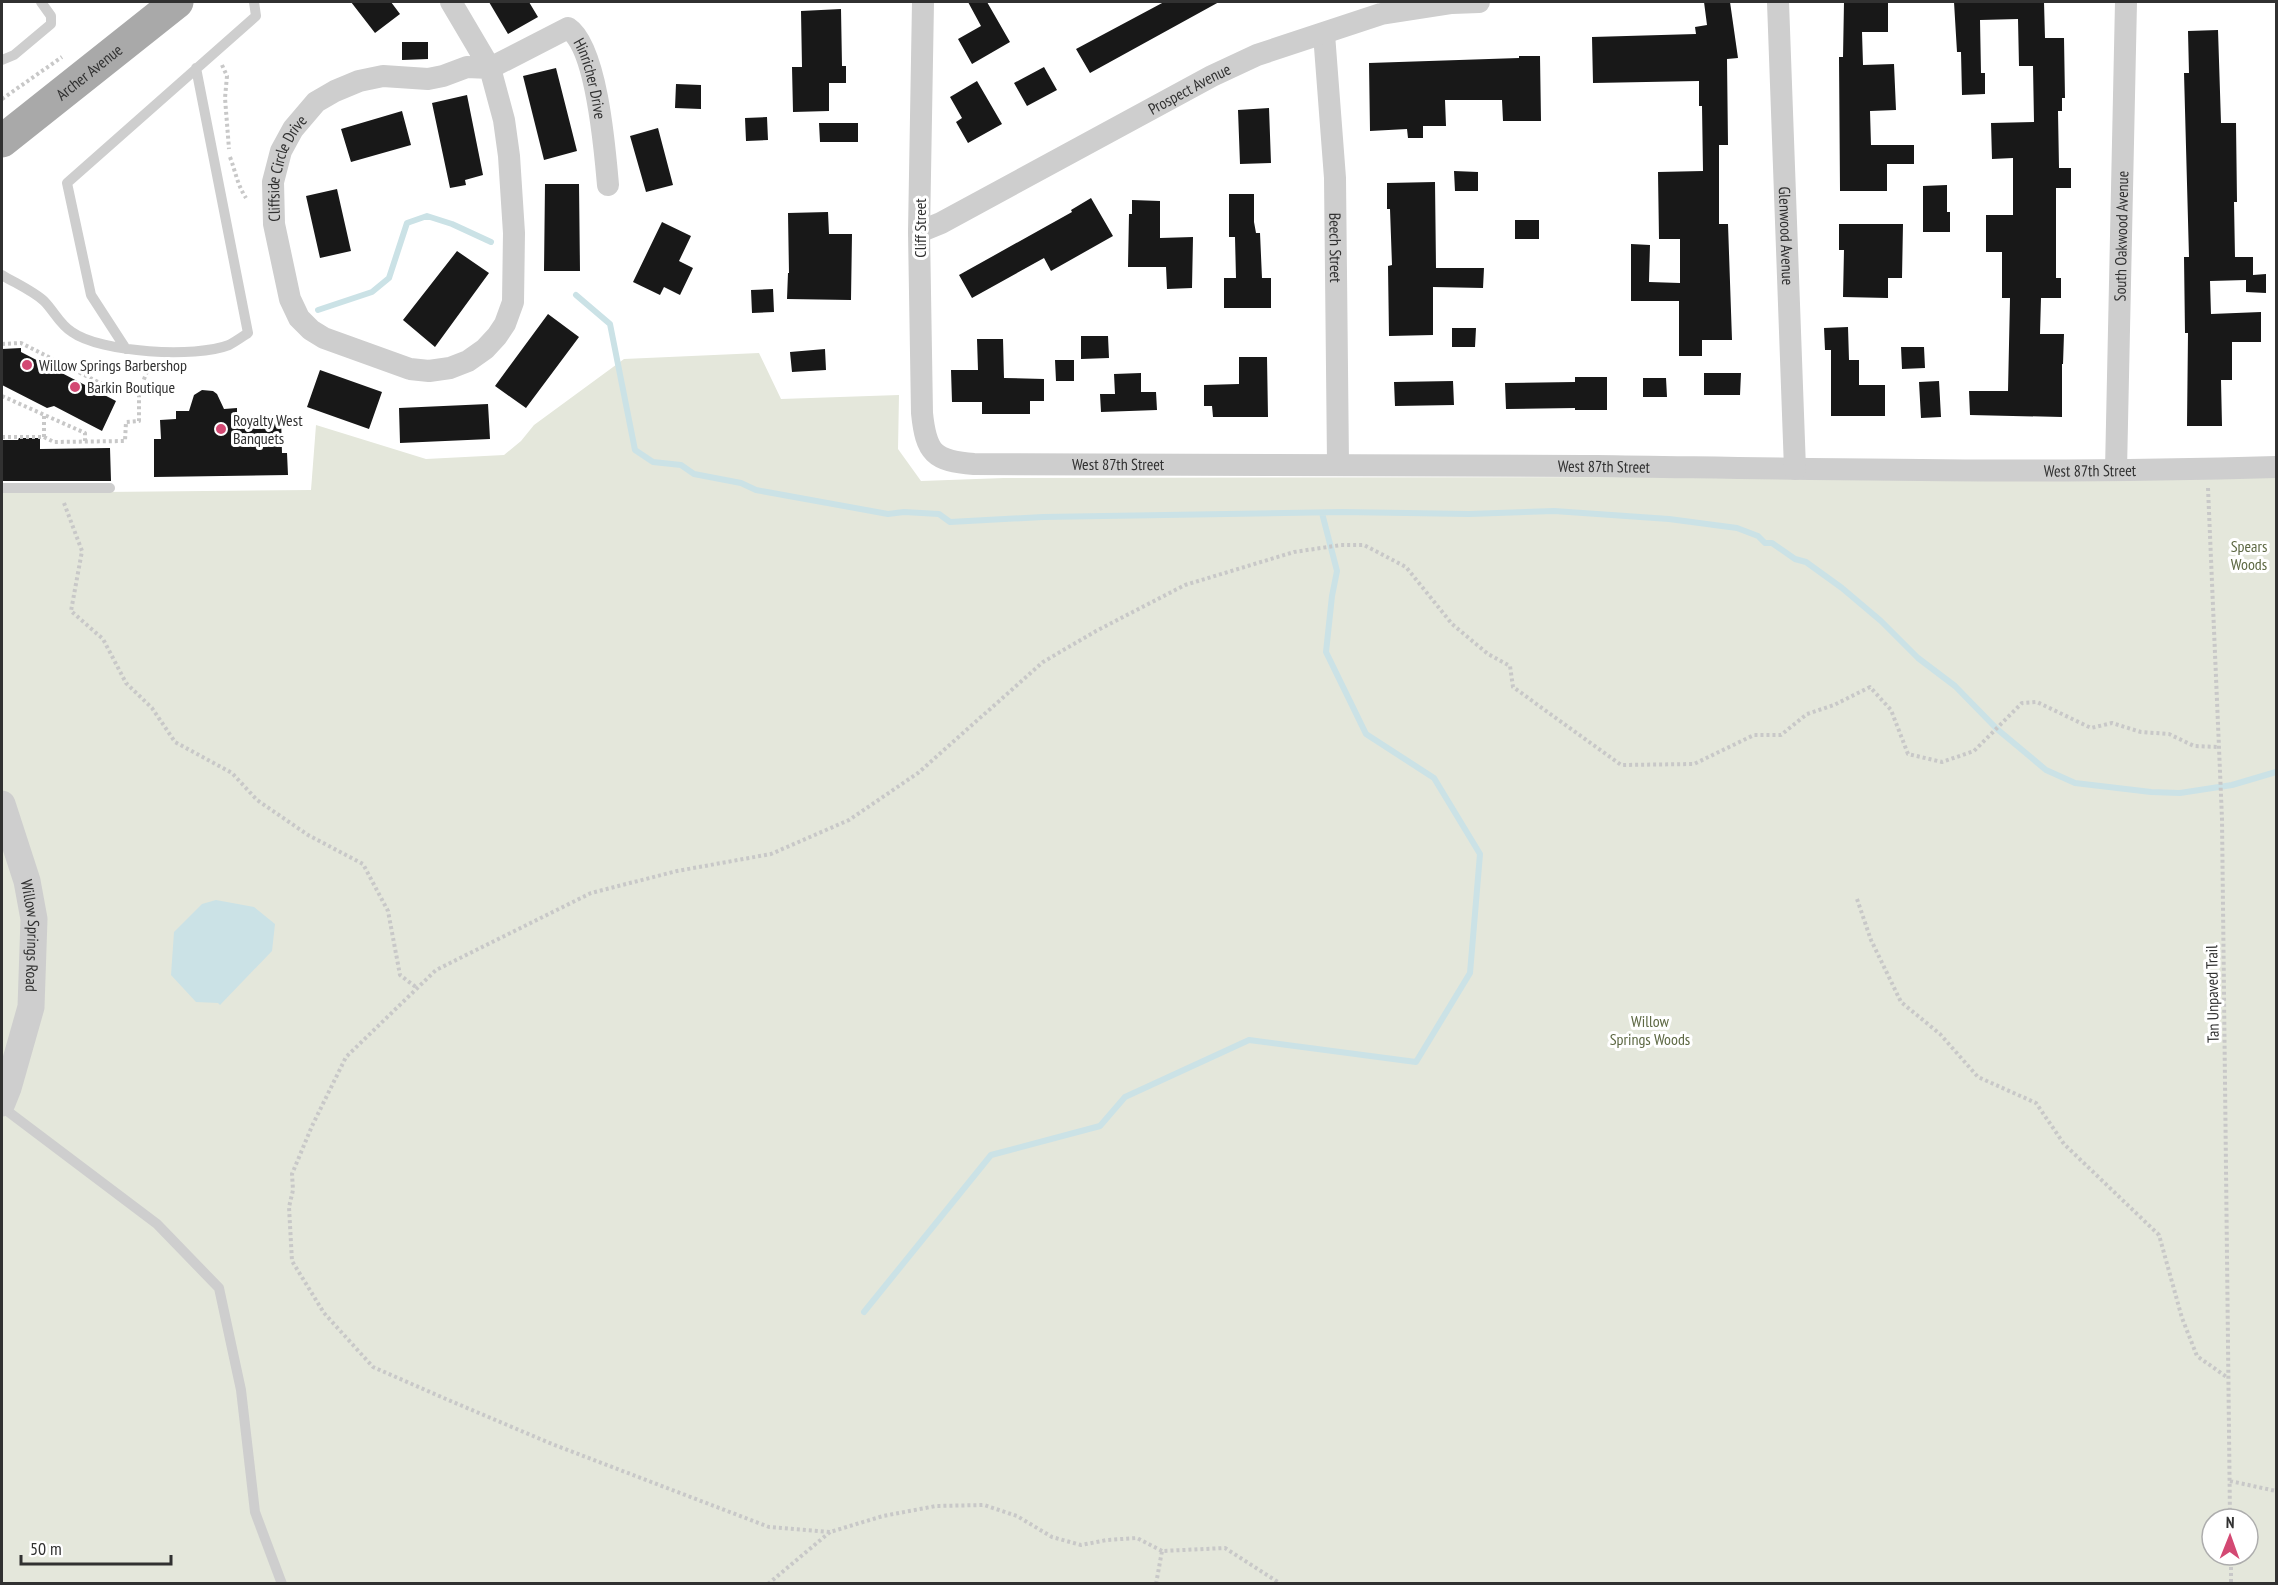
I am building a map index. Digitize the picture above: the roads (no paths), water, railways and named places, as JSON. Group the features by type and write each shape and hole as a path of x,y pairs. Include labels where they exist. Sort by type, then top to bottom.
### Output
{"main road":[{"name":"Archer Avenue","path":"2,141 177,2"}],"street":[{"name":"Cliffside Circle Drive","path":"451,2 489,68 504,120 514,233 513,302 505,324 485,349 468,361 450,368 429,371 392,364 324,338 311,330 299,318 290,299 274,224 273,182 281,151 293,129 316,102 335,90 359,81 383,76 428,79 466,67 489,68"},
{"name":"Cliff Street","path":"923,2 919,232 922,413 924,432 934,453"},
{"name":"Prospect Avenue","path":"919,232 951,218 1212,76 1257,55 1381,14 1452,3 1479,2"},
{"name":"Glenwood Avenue","path":"1778,2 1796,469"},
{"name":"South Oakwood Avenue","path":"2116,470 2126,2"},
{"name":"Hinricher Drive","path":"489,68 568,28 576,33 595,84 603,130 608,185"},
{"name":"Beech Street","path":"1324,34 1335,178 1338,463"},
{"name":"West 87th Street","path":"934,453 942,459 974,464 1338,463 1796,469 2116,470 2277,467"},
{"name":"Willow Springs Road","path":"2,804 27,881 34,919 31,1007 2,1105"}],"lane":[{"path":"2,60 14,55 51,24 51,16 41,2"},
{"path":"126,349 91,295 67,183 256,16 254,2"},
{"path":"2,275 44,301 71,332 90,340 126,349 155,352 200,351 228,345 248,333 196,68"},
{"path":"2,489 110,488"},
{"path":"2,1105 157,1224 219,1288 241,1390 255,1512 282,1584"}],"water":[{"path":"216,900 254,907 275,924 272,951 220,1005 196,1002 171,975 174,932 202,904"}],"waterway":[{"path":"318,310 372,292 389,278 407,223 427,216 452,224 491,242"},
{"path":"576,295 610,324 635,450 653,462 681,465 694,474 741,483 756,490 888,514 904,512 939,514 950,522 1043,517 1343,512 1469,514 1554,511 1669,519 1737,528 1758,536 1765,543 1772,543 1795,559 1806,562 1842,588 1881,621 1918,658 1955,686 1997,729 2046,770 2075,783 2180,793 2232,785 2276,772"},
{"path":"864,1312 991,1155 1100,1126 1125,1097 1249,1040 1416,1062 1470,973 1480,854 1434,778 1366,734 1326,652 1337,571 1322,513"}],"place":[{"name":"Willow Springs Barbershop","path":"27,365"},
{"name":"Barkin Boutique","path":"75,387"},
{"name":"Royalty West Banquets","path":"221,429"}],"park label":[{"name":"Spears Woods","path":"2249,555"},
{"name":"Willow Springs Woods","path":"1650,1030"}]}
